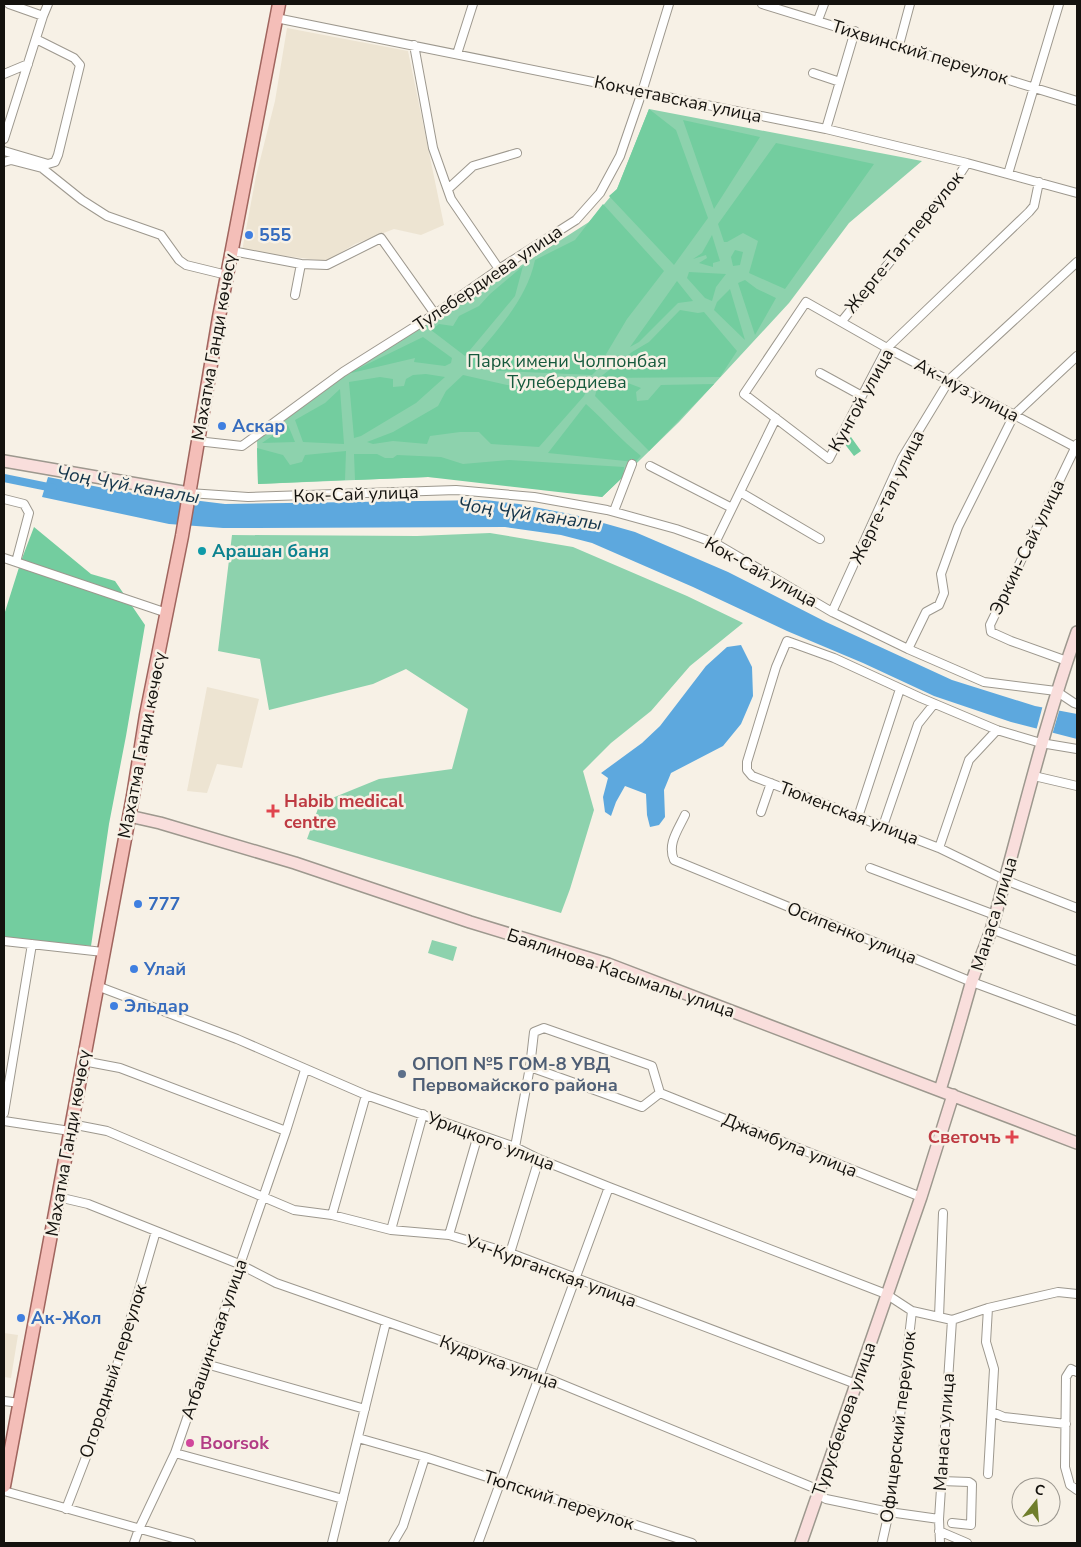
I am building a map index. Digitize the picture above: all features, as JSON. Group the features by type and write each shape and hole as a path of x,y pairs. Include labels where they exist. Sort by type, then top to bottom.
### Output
{"main road":[{"name":"Махатма Ганди көчөсү","path":"4,1486 129,816 146,715 182,536 197,441 278,4"}],"street":[{"path":"9,4 43,16"},
{"path":"4,139 48,4"},
{"path":"457,54 473,4"},
{"name":"Тулебердиева улица","path":"197,441 242,446 343,372 435,314 576,220 600,193 620,156 669,4"},
{"name":"Тихвинский переулок","path":"762,4 1077,101"},
{"path":"818,20 824,4"},
{"path":"899,45 910,4"},
{"path":"1008,174 1059,4"},
{"name":"Кокчетавская улица","path":"276,18 826,129 967,163 1077,193"},
{"path":"826,129 855,32"},
{"path":"4,152 48,164 55,162 58,155 80,65 74,58 36,39"},
{"path":"414,45 432,148 451,199 499,270"},
{"path":"4,74 28,64"},
{"path":"813,73 840,82"},
{"path":"448,190 473,166 517,153"},
{"path":"4,162 11,160 42,168 82,200 107,216 161,236 179,260 186,265 227,275"},
{"name":"Жерге-Тал переулок","path":"842,320 956,180 967,163"},
{"name":"Кунгой улица","path":"806,302 744,394 829,459 887,348 1029,212 1034,206 1039,182"},
{"path":"232,251 301,264 327,265 381,238 435,314"},
{"name":"Жерге-тал улица","path":"832,612 902,458 950,380 1077,262"},
{"path":"295,295 301,264"},
{"name":"Ак-муз улица","path":"806,302 842,320 887,348 1076,446"},
{"path":"908,650 926,612 940,605 944,593 941,574 958,528 1014,415 1077,356"},
{"path":"820,373 862,396"},
{"path":"715,543 776,418"},
{"name":"Эркин-Сай улица","path":"1067,661 1011,642 992,632 990,625 1076,446"},
{"path":"4,461 189,494"},
{"path":"614,511 632,464"},
{"path":"650,466 732,508"},
{"name":"Кок-Сай улица","path":"189,494 248,497 456,490 534,497 614,511 676,529 715,543 832,612 908,650 984,682 1055,696 1077,704"},
{"path":"740,492 820,539"},
{"path":"4,499 24,504 29,513 16,562"},
{"path":"4,558 167,613"},
{"path":"1055,696 1077,632"},
{"name":"Тюменская улица","path":"900,689 834,658 787,641 776,667 747,762 747,770 752,776 939,848 1005,880 1077,908"},
{"path":"858,817 900,689 997,730 1077,749"},
{"name":"Манаса улица","path":"940,1090 972,982 991,929 1055,696"},
{"path":"883,826 918,724 934,704"},
{"path":"939,848 969,760 997,730"},
{"path":"1034,776 1077,786"},
{"path":"760,812 771,783"},
{"name":"Осипенко улица","path":"685,815 671,844 671,853 674,860 972,982 1077,1021"},
{"name":"Баялинова Касымалы улица","path":"129,816 160,823 295,863 470,922 608,964 1077,1143"},
{"path":"870,868 995,915"},
{"path":"991,929 1077,961"},
{"path":"4,941 103,952"},
{"path":"4,1113 32,944"},
{"name":"Урицкого улица","path":"97,986 237,1039 366,1095 515,1147 538,1159 886,1294"},
{"path":"515,1147 530,1067 534,1032 544,1028 652,1066 660,1093 642,1107 530,1067"},
{"path":"83,1061 120,1068 286,1131"},
{"name":"Атбашинская улица","path":"134,1543 176,1454 305,1070"},
{"name":"Джамбула улица","path":"660,1093 921,1197"},
{"path":"332,1215 366,1095"},
{"path":"953,1095 921,1197 886,1294 912,1311 952,1320 988,1308 1058,1292 1077,1294"},
{"path":"391,1230 423,1114"},
{"name":"Уч-Курганская улица","path":"4,1121 107,1131 294,1210 332,1215 391,1230 449,1235 510,1253 574,1279 856,1384"},
{"path":"449,1235 478,1135"},
{"path":"510,1253 538,1159"},
{"path":"478,1543 609,1187"},
{"name":"Кудрука улица","path":"58,1197 88,1204 239,1264 276,1282 540,1375 819,1490 821,1496 826,1499 889,1512 939,1519"},
{"path":"939,1317 943,1212"},
{"name":"Огородный переулок","path":"66,1509 103,1413 156,1231"},
{"name":"Турусбекова улица","path":"801,1543 886,1294"},
{"path":"988,1308 986,1342 994,1369 988,1474"},
{"name":"Офицерский переулок","path":"882,1543 889,1512 912,1311"},
{"name":"Манаса улица","path":"940,1543 941,1481 952,1320"},
{"path":"332,1543 386,1322"},
{"path":"206,1364 365,1410"},
{"path":"1077,1372 1071,1369 1066,1377 1065,1466 1070,1485 1077,1490"},
{"path":"4,1401 20,1403"},
{"path":"992,1412 1004,1416 1066,1424"},
{"name":"Тюпский переулок","path":"358,1438 425,1457 692,1543"},
{"path":"176,1454 342,1500"},
{"path":"394,1543 403,1526 425,1457"},
{"path":"941,1481 969,1482 972,1484 971,1525 952,1523"},
{"path":"4,1492 191,1543"},
{"path":"939,1532 967,1543"}],"shaded area":[{"path":"287,28 408,51 444,225 421,235 394,229 355,244 327,261 242,251 256,176 275,101"},
{"path":"207,687 259,699 242,768 217,764 207,793 187,791"},
{"path":"4,1333 18,1335 11,1378 4,1377"}],"green space":[{"name":"Парк имени Чолпонбая Тулебердиева","path":"649,109 922,161 849,223 789,303 679,422 602,497 530,480 428,477 258,484 257,438 336,380 589,222 617,189"},
{"path":"649,109 676,130 708,218 674,265 609,196 617,189"},
{"path":"683,120 760,137 714,209"},
{"path":"776,143 874,164 785,289 749,273 758,241 743,233 724,242 718,224"},
{"path":"603,204 664,271 627,319 596,371 592,375 466,368 497,331 516,304 531,276 535,260 575,240"},
{"path":"712,235 720,261 713,263 713,267 699,263 707,258 706,255 693,259 702,253"},
{"path":"735,250 743,252 740,265 733,266 731,257"},
{"path":"523,266 515,296 465,356 431,330 439,324 453,326 459,316 479,306"},
{"path":"689,272 726,274 716,287 712,301 705,298 687,278"},
{"path":"745,280 757,289 776,298 755,335 738,283"},
{"path":"677,281 693,301 678,303 639,342 630,347"},
{"path":"730,289 745,340 714,310 717,302"},
{"path":"680,310 704,312 737,351 720,377 599,378 632,352 649,342"},
{"path":"423,337 452,358 451,363 445,366 414,362 415,358 347,374"},
{"path":"426,374 445,377 416,403 361,436 354,438 349,382 380,377 393,379 393,387 404,386 406,379 413,375"},
{"path":"463,375 507,385 536,388 589,385 584,396 539,447 491,444 479,432 460,432 430,436 427,444 393,441 373,444 367,442 393,432 438,406 446,391"},
{"path":"628,383 641,388 636,392 637,401 648,400 661,385 714,384 649,451 595,396 598,385 623,385"},
{"path":"340,389 344,444 303,442 295,420 325,403"},
{"path":"586,404 641,456 635,462 548,453"},
{"path":"288,425 295,442 262,443"},
{"path":"851,437 861,451 854,456 844,443"},
{"path":"257,448 283,455 290,465 302,462 305,455 346,451 345,480 258,484"},
{"path":"354,454 377,454 385,458 393,458 397,455 441,457 463,464 509,460 624,467 623,477 602,497 428,477 355,480"},
{"path":"34,527 91,574 115,581 145,625 109,824 91,946 4,938 4,615"},
{"path":"490,533 573,547 687,596 743,623 690,666 651,711 611,743 583,771 594,810 561,913 307,839 320,803 379,779 452,769 468,709 406,669 373,684 269,710 260,659 218,651 232,535 417,536"},
{"path":"432,940 457,947 453,961 428,953"}],"water":[{"path":"48,477 119,491 225,504 486,500 519,504 575,515 635,532 728,572 826,622 952,680 1035,706 1077,714 1077,739 1011,722 934,696 592,543 561,535 505,527 223,528 169,524 42,497"},
{"path":"741,645 752,667 753,696 741,724 723,746 671,773 664,790 665,817 659,825 650,827 647,815 646,794 625,786 611,816 605,812 603,797 608,778 601,773 642,743 660,726 706,666 727,647"}],"pier":[{"path":"1043,705 1060,708 1052,735 1036,731"}],"waterway":[{"name":"Чоң Чүй каналы","path":"4,478 53,488"}],"place":[{"name":"555","path":"249,235"},
{"name":"Аскар","path":"222,426"},
{"name":"Арашан баня","path":"202,551"},
{"name":"Habib medical centre","path":"273,811"},
{"name":"777","path":"138,904"},
{"name":"Улай","path":"134,969"},
{"name":"Эльдар","path":"114,1006"},
{"name":"ОПОП №5 ГОМ-8 УВД Первомайского района","path":"402,1074"},
{"name":"Светочъ","path":"1012,1137"},
{"name":"Ак-Жол","path":"21,1318"},
{"name":"Boorsok","path":"190,1443"}]}
